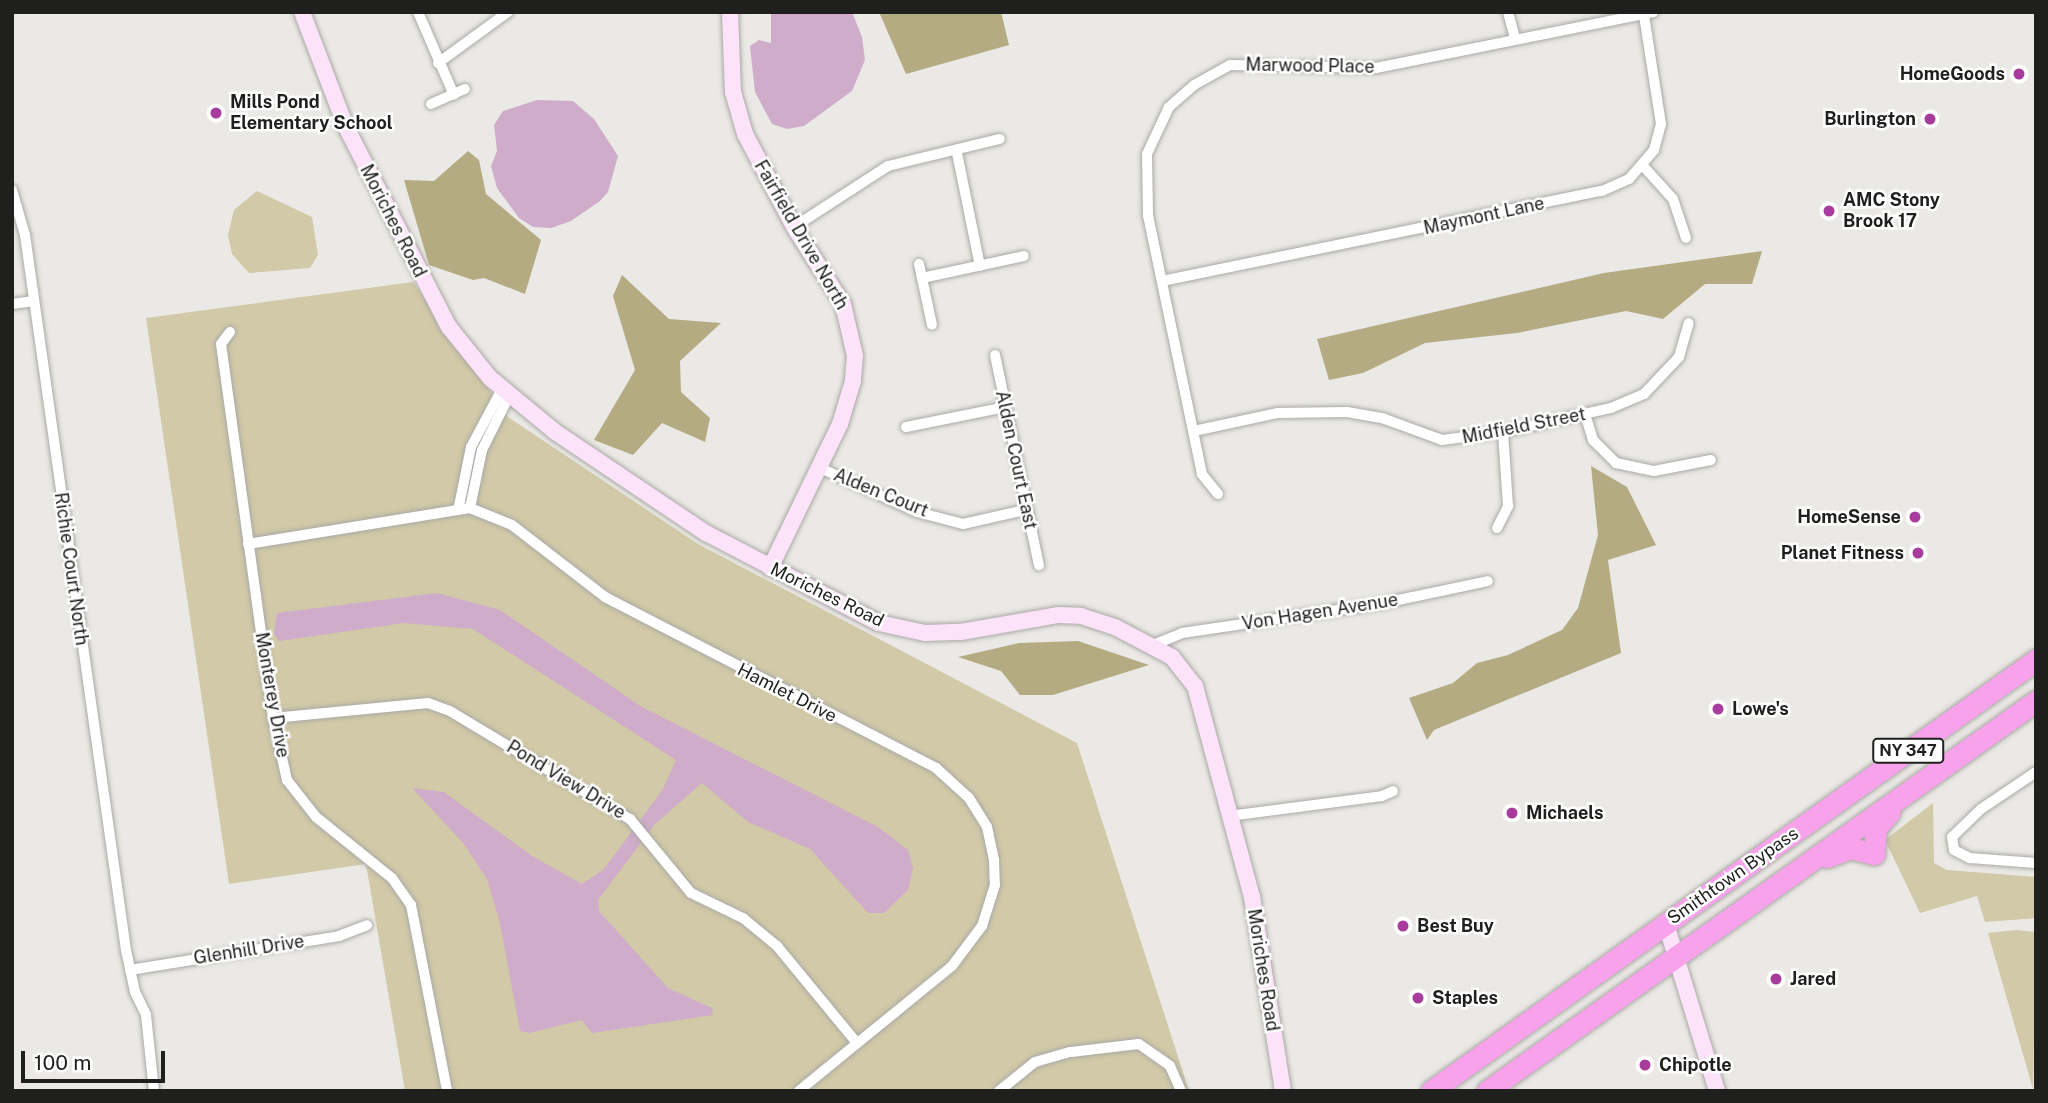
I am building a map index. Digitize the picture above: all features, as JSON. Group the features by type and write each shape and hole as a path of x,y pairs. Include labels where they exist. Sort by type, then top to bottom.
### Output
{"highway":[{"name":"Smithtown Bypass","path":"1431,1091 2036,660"},
{"name":"Smithtown Bypass","path":"1487,1091 2036,701"},
{"path":"1799,869 1846,848 1874,854 1876,828 1914,787"},
{"path":"1503,1091 1522,1066"}],"main road":[{"name":"Moriches Road","path":"302,12 346,127 424,281 449,327 506,393 641,490 770,568 879,623 925,632 961,632 1058,615 1081,616 1153,645 1172,656 1195,686 1252,897 1283,1091"},
{"name":"Fairfield Drive North","path":"730,12 731,69 738,112 754,153 794,227 843,304 855,356 848,403 770,568"},
{"path":"1666,924 1678,955 1717,1091"}],"street":[{"path":"418,12 454,95"},
{"path":"438,63 508,12"},
{"path":"1508,12 1515,39"},
{"path":"1648,13 1661,124 1658,142 1644,167 1673,199 1686,238"},
{"name":"Marwood Place","path":"1218,494 1202,474 1148,216 1147,155 1161,119 1194,85 1243,64 1376,68 1648,13"},
{"path":"431,104 465,89"},
{"path":"794,227 888,166 957,153 1000,139"},
{"path":"957,153 980,266"},
{"name":"Maymont Lane","path":"1163,281 1602,191 1644,167"},
{"name":"Richie Court North","path":"12,190 25,235 130,970"},
{"path":"922,278 1024,256"},
{"path":"919,264 932,325"},
{"path":"12,304 34,301"},
{"name":"Midfield Street","path":"1194,431 1278,413 1347,412 1382,418 1442,440 1503,432 1623,404 1655,386 1679,357 1689,323"},
{"name":"Monterey Drive","path":"230,332 220,344 273,718 287,780 316,817 392,878 411,905 447,1091"},
{"name":"Alden Court East","path":"995,355 1025,510 1039,565"},
{"path":"248,544 465,507 471,447 506,393"},
{"path":"906,427 1005,407"},
{"path":"1585,414 1602,453 1625,467 1654,471 1711,460"},
{"path":"1497,528 1508,506 1503,432"},
{"name":"Alden Court","path":"818,467 917,512 963,524 1025,510"},
{"name":"Hamlet Drive","path":"465,507 512,525 605,597 936,768 969,798 987,828 994,860 995,885 982,926 952,966 799,1091"},
{"name":"Von Hagen Avenue","path":"1153,645 1182,633 1384,603 1488,581"},
{"name":"Pond View Drive","path":"273,718 428,703 450,711 630,819 691,893 743,918 777,946 857,1043"},
{"path":"2036,772 1981,809 1952,837 1954,850 1970,858 2036,863"},
{"path":"1229,816 1382,796 1393,791"},
{"name":"Glenhill Drive","path":"130,970 339,936 367,925"},
{"path":"130,970 146,1014 154,1091"},
{"path":"999,1091 1034,1062 1071,1052 1139,1044 1170,1066 1181,1091"}],"shaded area":[{"path":"771,12 852,12 862,37 865,60 852,91 804,126 787,129 772,124 755,92 750,46 759,40 771,43"},
{"path":"879,12 1001,12 1009,45 906,74"},
{"path":"537,100 573,101 594,119 618,156 608,192 600,201 571,221 551,228 533,227 519,218 497,188 491,166 497,151 494,125 503,111"},
{"path":"468,151 479,160 486,194 541,240 525,294 484,278 473,280 429,265 404,180 434,181"},
{"path":"257,191 312,217 318,255 310,268 249,273 232,254 228,235 234,210"},
{"path":"1762,251 1752,284 1705,284 1663,319 1626,311 1517,333 1425,343 1363,373 1329,380 1317,339 1604,273"},
{"path":"622,275 669,319 721,323 680,361 681,392 710,418 705,442 662,423 633,455 594,440 635,370 613,296"},
{"path":"413,282 508,417 698,544 1077,743 1189,1091 405,1091 366,864 229,884 146,318"},
{"path":"1591,466 1627,487 1656,545 1608,560 1621,653 1434,730 1427,740 1409,698 1453,683 1477,663 1508,655 1562,630 1578,608 1598,535"},
{"path":"437,593 500,610 642,707 878,827 908,850 913,868 908,890 884,913 868,913 810,849 748,822 702,783 655,824 598,900 599,911 668,988 712,1008 713,1015 592,1033 582,1020 529,1033 520,1031 500,923 487,879 464,844 412,788 444,792 532,856 582,884 603,870 625,841 663,789 676,760 473,629 404,623 279,641 274,634 277,613"},
{"path":"1078,641 1149,665 1053,695 1020,695 1001,671 958,657 1019,643"},
{"path":"1933,803 1934,863 1947,870 2036,877 2036,918 1985,922 1977,896 1920,913 1885,840"},
{"path":"2016,930 2036,932 2033,1089 1988,933"}],"place":[{"name":"HomeGoods","path":"2019,74"},
{"name":"Mills Pond Elementary School","path":"216,113"},
{"name":"Burlington","path":"1930,119"},
{"name":"AMC Stony Brook 17","path":"1829,211"},
{"name":"HomeSense","path":"1915,517"},
{"name":"Planet Fitness","path":"1918,553"},
{"name":"Lowe's","path":"1718,709"},
{"name":"Michaels","path":"1512,813"},
{"name":"Best Buy","path":"1403,926"},
{"name":"Jared","path":"1776,979"},
{"name":"Staples","path":"1418,998"},
{"name":"Chipotle","path":"1645,1065"}]}
